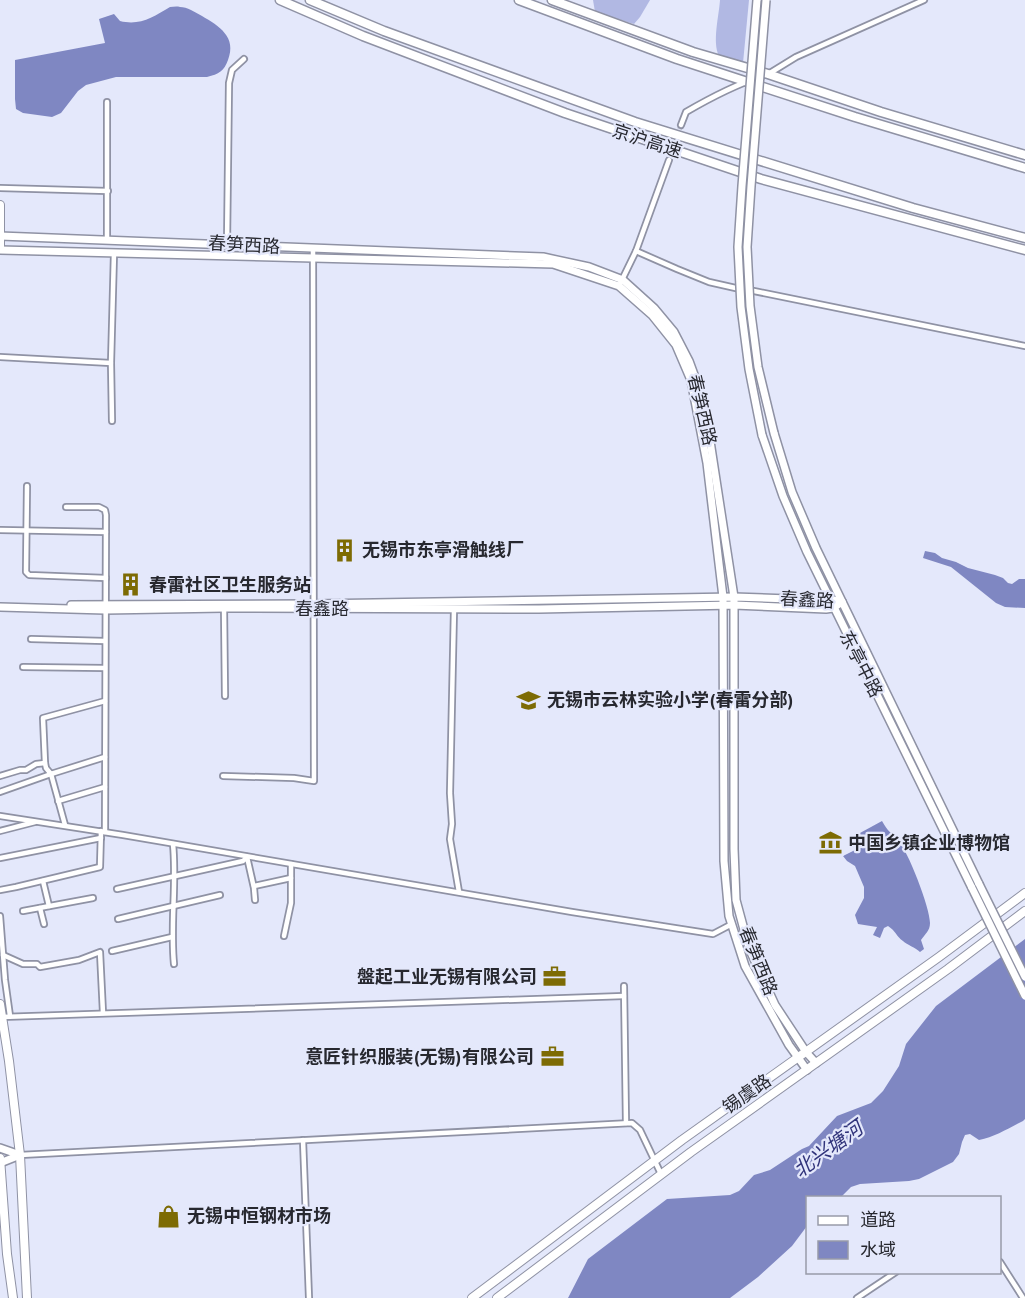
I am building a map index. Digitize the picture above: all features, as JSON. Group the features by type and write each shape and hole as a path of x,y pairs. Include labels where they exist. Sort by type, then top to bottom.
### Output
{"highway":[{"name":"京沪高速","path":"280,0 363,36 576,117 761,179 1025,250"},
{"name":"京沪高速","path":"310,0 384,31 635,122 913,208 1025,238"},
{"path":"519,0 677,59 855,117 1025,168"},
{"path":"552,0 693,52 1025,155"}],"main road":[{"name":"东亭中路","path":"757,0 738,247 741,307 749,369 762,435 783,496 833,608 975,886"},
{"name":"东亭中路","path":"766,0 747,247 750,306 758,367 774,433 792,492 816,548 975,886"},
{"path":"0,205 0,248"},
{"name":"春笋西路","path":"0,236 543,257 589,267 621,283 654,308 674,332 689,361 700,391 706,415 734,601 736,900 749,948 775,1005 806,1052 816,1063"},
{"name":"春笋西路","path":"0,248 553,264 621,283 652,315 676,345 691,380 707,463 724,601 724,861 729,916 745,966 789,1045 807,1070"},
{"name":"春鑫路","path":"0,605 314,606 829,599 842,602"},
{"name":"春鑫路","path":"314,606 539,609 724,601"},
{"name":"春鑫路","path":"734,601 833,608 842,602"},
{"path":"975,886 1025,977"},
{"path":"975,886 1025,996"},
{"name":"锡虞路","path":"472,1298 655,1160 1025,893"},
{"name":"锡虞路","path":"497,1298 661,1174 948,969 1025,911"},
{"path":"0,1004 6,1017 20,1155 27,1298"},
{"path":"0,1148 20,1155"},
{"path":"0,1163 20,1155"},
{"path":"0,1158 7,1254 13,1298"}],"street":[{"path":"681,125 686,112 708,99 768,74 796,57 924,0"},
{"path":"227,244 229,83 232,70 244,59"},
{"path":"107,102 108,240"},
{"path":"621,283 636,251 669,160"},
{"path":"0,188 108,191"},
{"path":"223,776 294,778 314,781 313,248"},
{"path":"636,251 709,282 1025,346"},
{"path":"112,420 114,253"},
{"path":"0,357 111,363"},
{"path":"27,486 26,572 29,575 106,578"},
{"path":"0,890 100,867 105,787 106,515 105,510 99,507 66,507"},
{"path":"0,530 106,532"},
{"path":"224,606 225,696"},
{"path":"454,609 450,838 459,892"},
{"path":"31,639 105,641"},
{"path":"23,666 105,668"},
{"path":"65,825 51,774 46,768 43,718 105,702"},
{"path":"0,792 105,757"},
{"path":"0,776 45,763"},
{"path":"58,801 105,787"},
{"path":"0,816 103,831 713,934 732,924"},
{"path":"0,831 38,821"},
{"path":"0,858 101,838"},
{"path":"173,844 175,863 172,937 174,964"},
{"path":"117,889 243,861 247,857"},
{"path":"247,857 255,900"},
{"path":"284,936 291,903 291,864"},
{"path":"254,886 291,878"},
{"path":"43,880 49,906"},
{"path":"118,919 220,895"},
{"path":"23,911 93,898"},
{"path":"40,908 44,924"},
{"path":"0,916 6,1017 624,996"},
{"path":"112,951 172,937"},
{"path":"3,955 23,964 37,964 40,967 79,960 100,952 103,1013"},
{"path":"624,986 626,1123"},
{"path":"20,1155 632,1123 640,1130 661,1174"},
{"path":"303,1140 309,1298"},
{"path":"1001,1265 1023,1298"},
{"path":"857,1298 893,1274"}],"shaded area":[{"path":"593,0 650,0 634,24 595,12"},
{"path":"720,0 749,0 743,63 719,56 716,36"}],"water":[{"path":"170,7 183,7 191,10 225,33 230,52 225,67 220,72 207,77 116,77 86,85 78,91 61,113 52,117 23,113 16,109 15,60 105,43 99,19 114,14 120,21 140,21"},
{"path":"925,551 935,553 968,568 1003,578 1008,583 1012,584 1019,579 1025,579 1025,608 1005,607 996,603 951,567 923,558"},
{"path":"882,821 902,845 918,880 926,905 930,926 921,940 924,949 920,952 904,942 888,926 884,928 880,938 873,935 877,927 858,924 855,915 864,898 864,887 855,866 843,856 855,850 849,839"},
{"name":"北兴塘河","path":"1025,939 1025,1119 1023,1121 985,1139 979,1140 970,1134 965,1135 959,1154 953,1162 919,1179 860,1184 851,1187 842,1196 806,1196 806,1227 792,1246 758,1277 730,1298 568,1298 588,1259 667,1199 730,1195 739,1191 754,1175 770,1170 809,1146 837,1116 871,1103 883,1091 899,1066 906,1044 936,1006"}],"tunnel":[{"path":"669,160 681,125"}],"place":[{"name":"无锡市东亭滑触线厂","path":"344,550"},
{"name":"春雷社区卫生服务站","path":"131,585"},
{"name":"无锡市云林实验小学(春雷分部)","path":"529,700"},
{"name":"中国乡镇企业博物馆","path":"830,843"},
{"name":"盤起工业无锡有限公司","path":"555,977"},
{"name":"意匠针织服装(无锡)有限公司","path":"552,1057"},
{"name":"无锡中恒钢材市场","path":"169,1216"}]}
